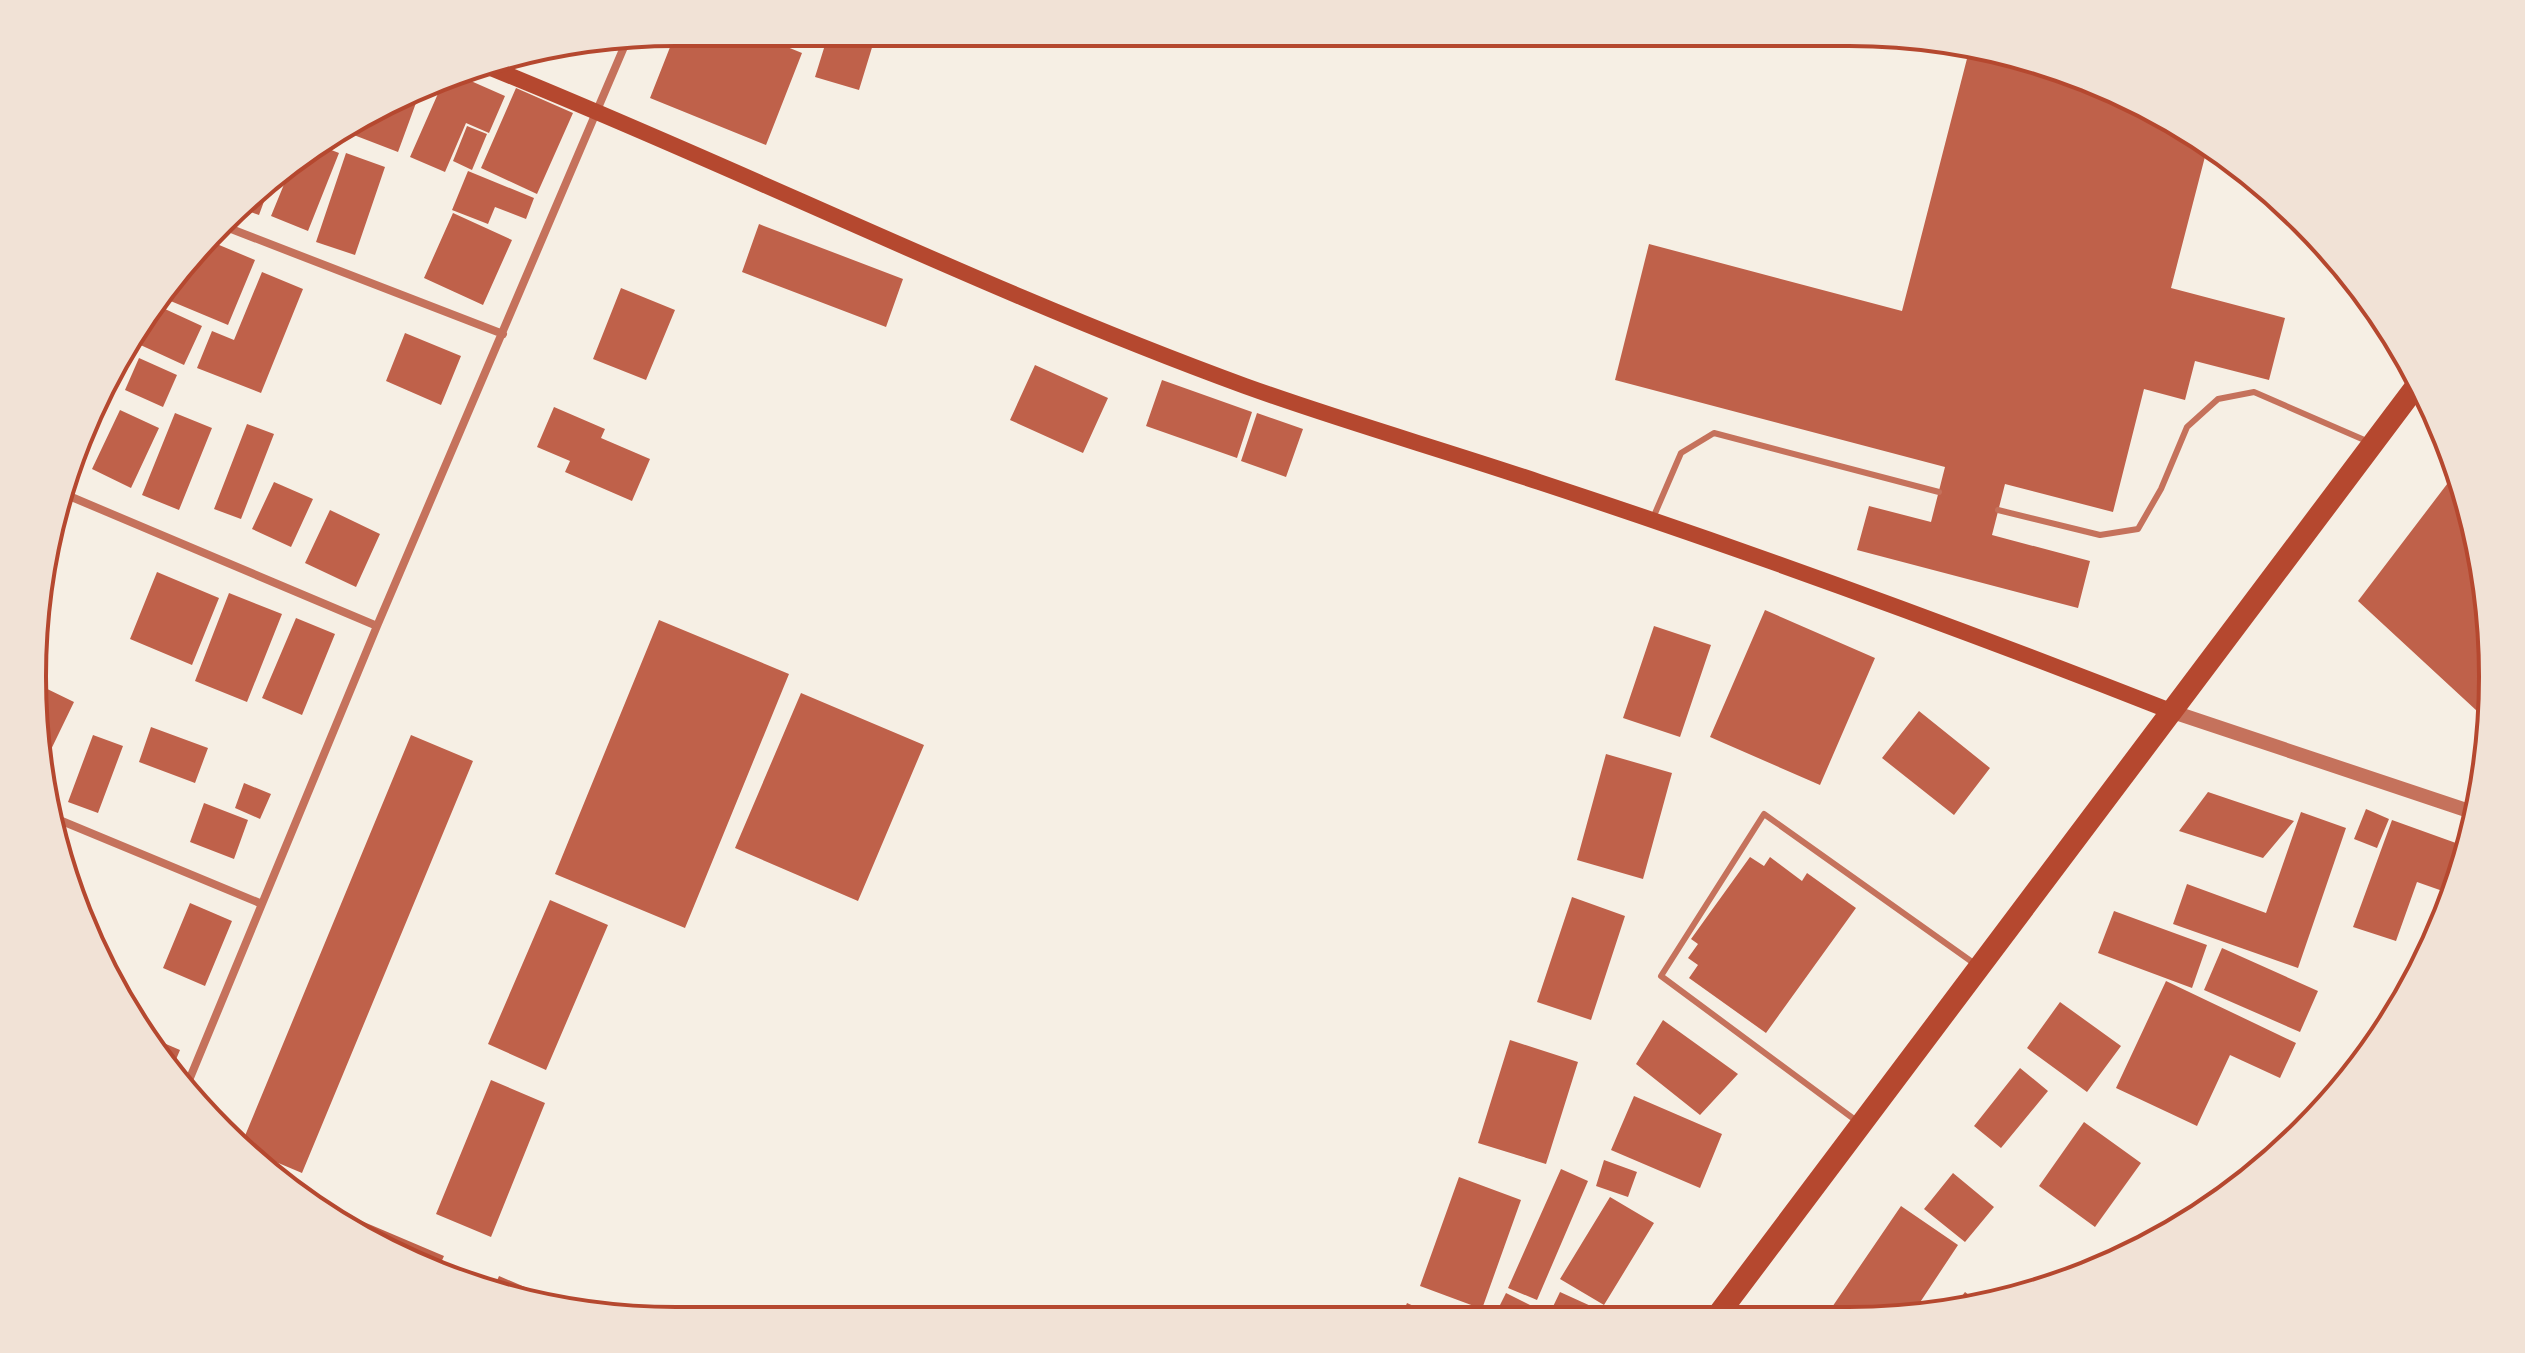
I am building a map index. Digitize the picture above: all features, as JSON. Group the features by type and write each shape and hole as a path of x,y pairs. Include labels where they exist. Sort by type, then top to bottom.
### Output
{"highway":[{"path":"1724,1307 2411,393"}],"main road":[{"path":"499,71 598,111 1003,291 1246,387 1544,483 1989,640 2173,712"}],"street":[{"path":"190,1077 377,626 624,48"},
{"path":"233,230 503,334"},
{"path":"72,497 377,626"},
{"path":"2173,712 2465,810"},
{"path":"63,821 262,904"}],"lane":[{"path":"1998,510 2100,535 2138,529 2161,489 2187,427 2218,399 2254,392 2373,444"},
{"path":"1652,521 1681,453 1714,433 1939,492"},
{"path":"1861,1124 1661,976 1764,814 1979,967"}],"building":[{"path":"670,46 785,46 802,53 766,145 650,98"},
{"path":"825,46 872,46 859,90 815,77"},
{"path":"1967,57 2012,67 2090,94 2164,130 2205,156 2171,288 2285,318 2269,380 2195,361 2185,400 2144,389 2113,512 2005,484 1992,535 2090,561 2078,608 1857,550 1869,506 1931,522 1945,467 1615,380 1649,244 1902,311"},
{"path":"470,81 505,96 489,133 466,123 445,172 410,157 438,93"},
{"path":"516,88 573,113 537,194 481,168"},
{"path":"416,103 398,152 353,135"},
{"path":"467,126 487,134 472,170 453,161"},
{"path":"330,149 339,153 308,231 271,216 285,183"},
{"path":"346,153 385,167 355,255 316,242"},
{"path":"468,171 534,198 526,219 495,207 488,224 452,210"},
{"path":"265,199 259,215 251,212"},
{"path":"453,213 512,240 483,305 424,278"},
{"path":"759,224 903,279 886,327 742,272"},
{"path":"218,244 255,260 228,325 170,301"},
{"path":"262,272 303,289 261,393 197,368 212,331 234,340"},
{"path":"621,288 675,310 646,380 593,359"},
{"path":"164,309 202,326 184,365 140,345"},
{"path":"405,333 461,356 441,405 386,381"},
{"path":"139,358 177,375 163,407 125,390"},
{"path":"1035,365 1108,398 1083,453 1010,420"},
{"path":"1162,380 1252,412 1237,458 1146,426"},
{"path":"554,407 605,429 601,438 650,459 632,501 565,472 570,461 537,447"},
{"path":"120,410 159,428 131,488 92,469"},
{"path":"175,413 212,428 179,510 142,495"},
{"path":"1257,413 1303,429 1286,477 1241,461"},
{"path":"247,424 274,434 241,519 214,509"},
{"path":"274,482 313,499 291,547 252,529"},
{"path":"2449,482 2474,594 2478,635 2478,711 2477,711 2358,601"},
{"path":"330,510 380,534 356,587 305,563"},
{"path":"157,572 219,598 192,665 130,639"},
{"path":"229,593 282,614 247,702 195,681"},
{"path":"1765,610 1875,658 1820,785 1710,737"},
{"path":"296,618 335,634 302,715 262,698"},
{"path":"659,620 789,674 685,928 555,874"},
{"path":"1654,626 1711,645 1680,737 1623,718"},
{"path":"46,689 74,702 50,751"},
{"path":"801,693 924,745 858,901 735,848"},
{"path":"1919,711 1990,768 1954,815 1882,758"},
{"path":"151,727 208,748 195,783 139,762"},
{"path":"93,735 123,746 98,813 68,802"},
{"path":"411,735 473,761 302,1173 273,1161 245,1136"},
{"path":"1606,754 1672,773 1643,879 1577,860"},
{"path":"244,783 271,794 260,819 235,808"},
{"path":"2208,792 2294,821 2263,858 2179,831"},
{"path":"204,803 248,820 234,859 190,842"},
{"path":"2366,809 2389,819 2377,848 2354,839"},
{"path":"2301,812 2346,828 2298,968 2173,924 2187,884 2266,913"},
{"path":"2392,820 2457,843 2442,891 2417,882 2396,941 2353,927"},
{"path":"1750,857 1764,866 1770,857 1802,881 1807,873 1856,908 1766,1033 1689,978 1698,965 1688,958 1698,944 1691,939"},
{"path":"1572,897 1625,916 1591,1020 1537,1002"},
{"path":"550,900 608,925 546,1070 488,1044"},
{"path":"190,903 232,921 205,986 163,968"},
{"path":"2114,911 2207,945 2192,988 2098,953"},
{"path":"2222,948 2318,991 2300,1032 2204,990"},
{"path":"2166,981 2296,1043 2280,1078 2230,1055 2197,1126 2116,1088"},
{"path":"2060,1002 2121,1046 2087,1092 2027,1048"},
{"path":"1663,1020 1738,1074 1700,1115 1636,1064"},
{"path":"1510,1040 1578,1062 1546,1164 1478,1143"},
{"path":"164,1043 180,1050 176,1060"},
{"path":"2020,1068 2048,1091 2001,1148 1974,1126"},
{"path":"491,1080 545,1103 491,1237 436,1214"},
{"path":"1634,1096 1722,1134 1700,1188 1611,1150"},
{"path":"2084,1122 2141,1163 2095,1227 2039,1186"},
{"path":"1604,1160 1637,1172 1628,1197 1596,1186"},
{"path":"1561,1169 1588,1181 1537,1300 1508,1288"},
{"path":"1953,1173 1994,1207 1965,1242 1924,1209"},
{"path":"1459,1177 1521,1200 1483,1307 1420,1286"},
{"path":"1610,1197 1654,1223 1604,1305 1560,1279"},
{"path":"1901,1206 1958,1245 1920,1303 1832,1307"},
{"path":"350,1216 444,1256 441,1261 435,1259"},
{"path":"499,1276 533,1290 513,1286 497,1281"},
{"path":"1560,1292 1593,1307 1553,1307"},
{"path":"1506,1293 1534,1307 1499,1307"}]}
